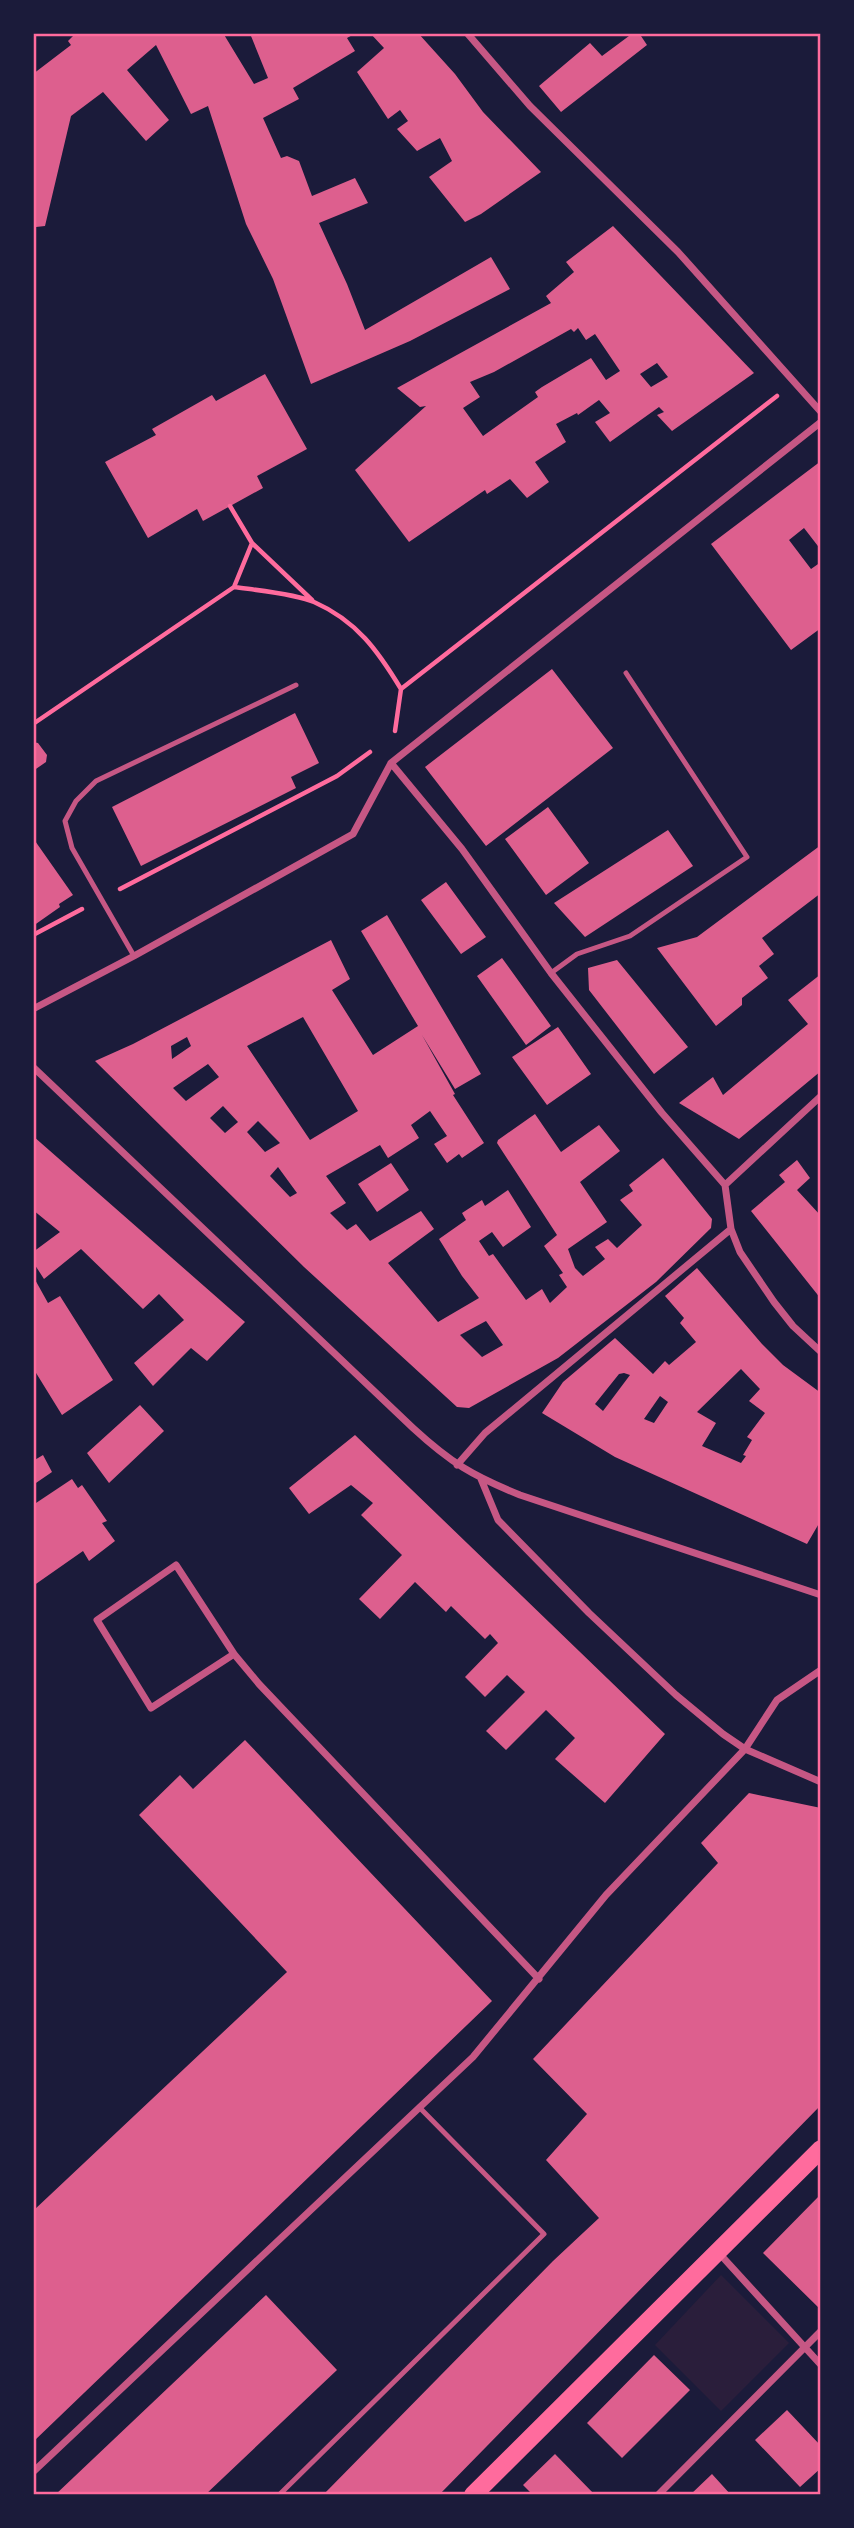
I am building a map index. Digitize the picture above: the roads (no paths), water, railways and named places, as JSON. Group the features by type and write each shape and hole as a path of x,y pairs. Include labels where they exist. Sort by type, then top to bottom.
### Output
{"main road":[{"path":"473,2495 821,2150"}],"street":[{"path":"467,33 530,106 678,252 821,412"},
{"path":"33,1009 353,834 391,763 821,422"},
{"path":"391,763 462,849 551,973 662,1113 726,1185 731,1229 740,1252 756,1278 793,1326 821,1352"},
{"path":"33,1067 413,1428 457,1465 481,1479 520,1495 821,1595"},
{"path":"726,1185 821,1097"},
{"path":"457,1465 485,1433 731,1229"},
{"path":"481,1479 498,1520 589,1613 676,1695 745,1749 821,1782"},
{"path":"234,1654 151,1708 97,1620 176,1565 234,1654 259,1684 539,1979"},
{"path":"33,2472 472,2057 606,1895 745,1749 777,1700 821,1670"},
{"path":"718,2252 821,2365"},
{"path":"657,2495 821,2331"}],"lane":[{"path":"551,973 578,954 630,936 747,857 626,673"},
{"path":"134,956 72,848 65,821 76,801 96,781 296,685"},
{"path":"279,2495 544,2234 419,2108"}]}
